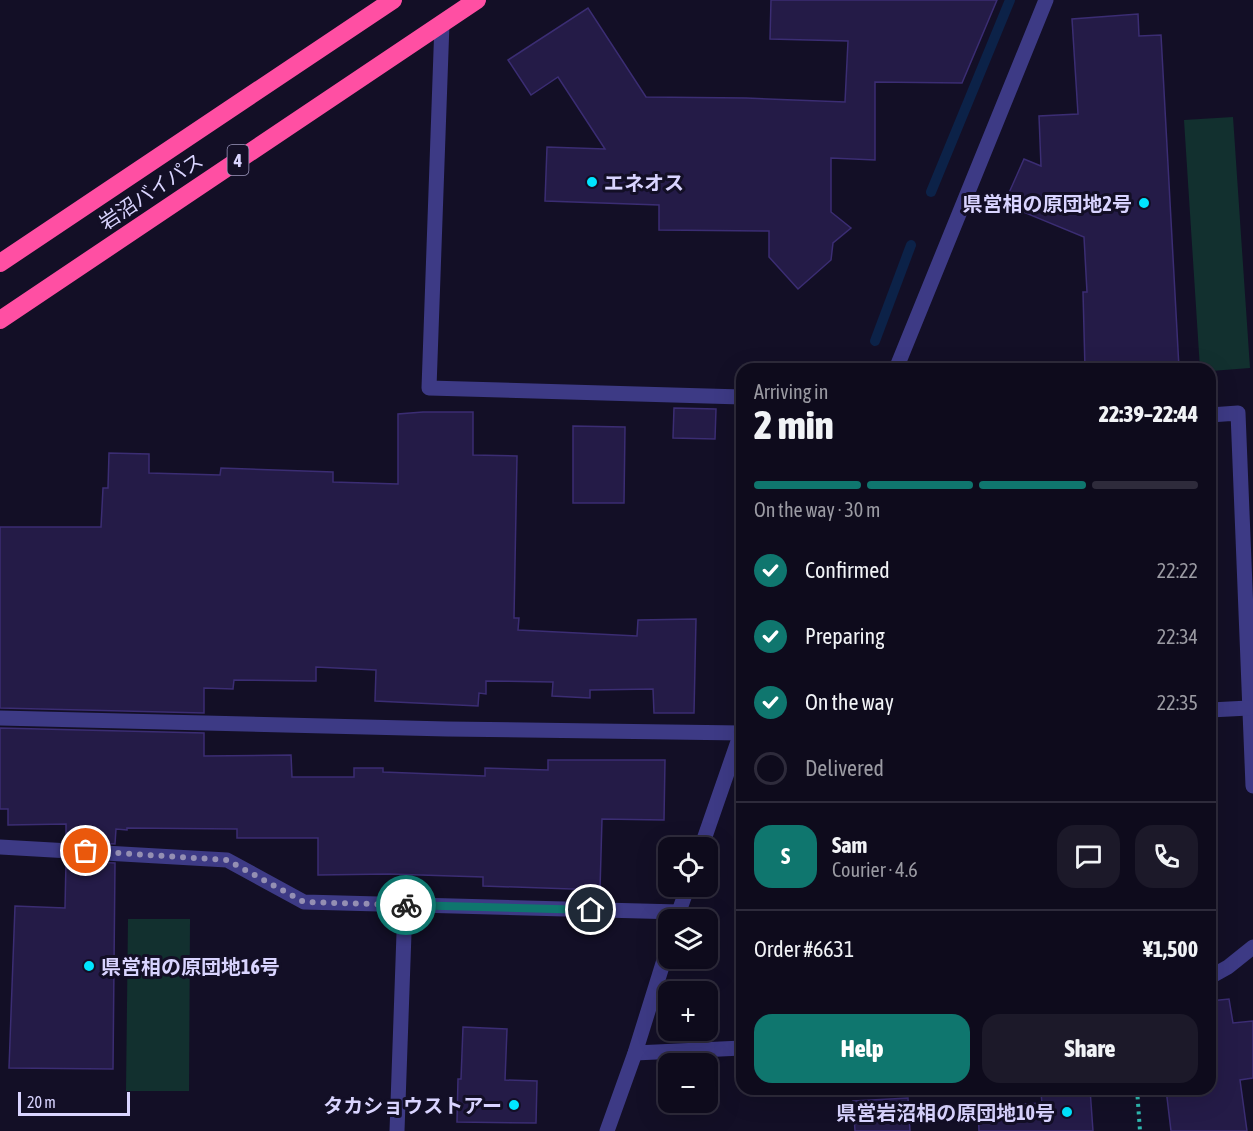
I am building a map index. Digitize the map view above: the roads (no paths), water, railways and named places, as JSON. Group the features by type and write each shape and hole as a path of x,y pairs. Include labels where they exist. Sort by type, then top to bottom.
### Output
{"highway":[{"name":"岩沼バイパス","path":"0,263 393,0"},
{"name":"岩沼バイパス","path":"0,320 477,0"}],"street":[{"path":"898,363 1046,0"},
{"path":"442,23 429,388 736,397"},
{"path":"1216,415 1238,413 1253,786"},
{"path":"1216,710 1249,708"},
{"path":"0,718 447,729 736,732"},
{"path":"705,837 736,749"},
{"path":"0,847 227,860 304,902 658,915"},
{"path":"397,1131 405,905"},
{"path":"1216,974 1228,967 1253,946"},
{"path":"607,1131 635,1053 661,969"},
{"path":"635,1053 736,1048"}],"waterway":[{"path":"931,192 1010,0"},
{"path":"875,341 911,245"}],"place":[{"name":"エネオス","path":"592,182"},
{"name":"県営相の原団地2号","path":"1144,203"},
{"name":"県営相の原団地16号","path":"89,966"},
{"name":"タカショウストアー","path":"514,1105"},
{"name":"県営岩沼相の原団地10号","path":"1067,1112"}]}
